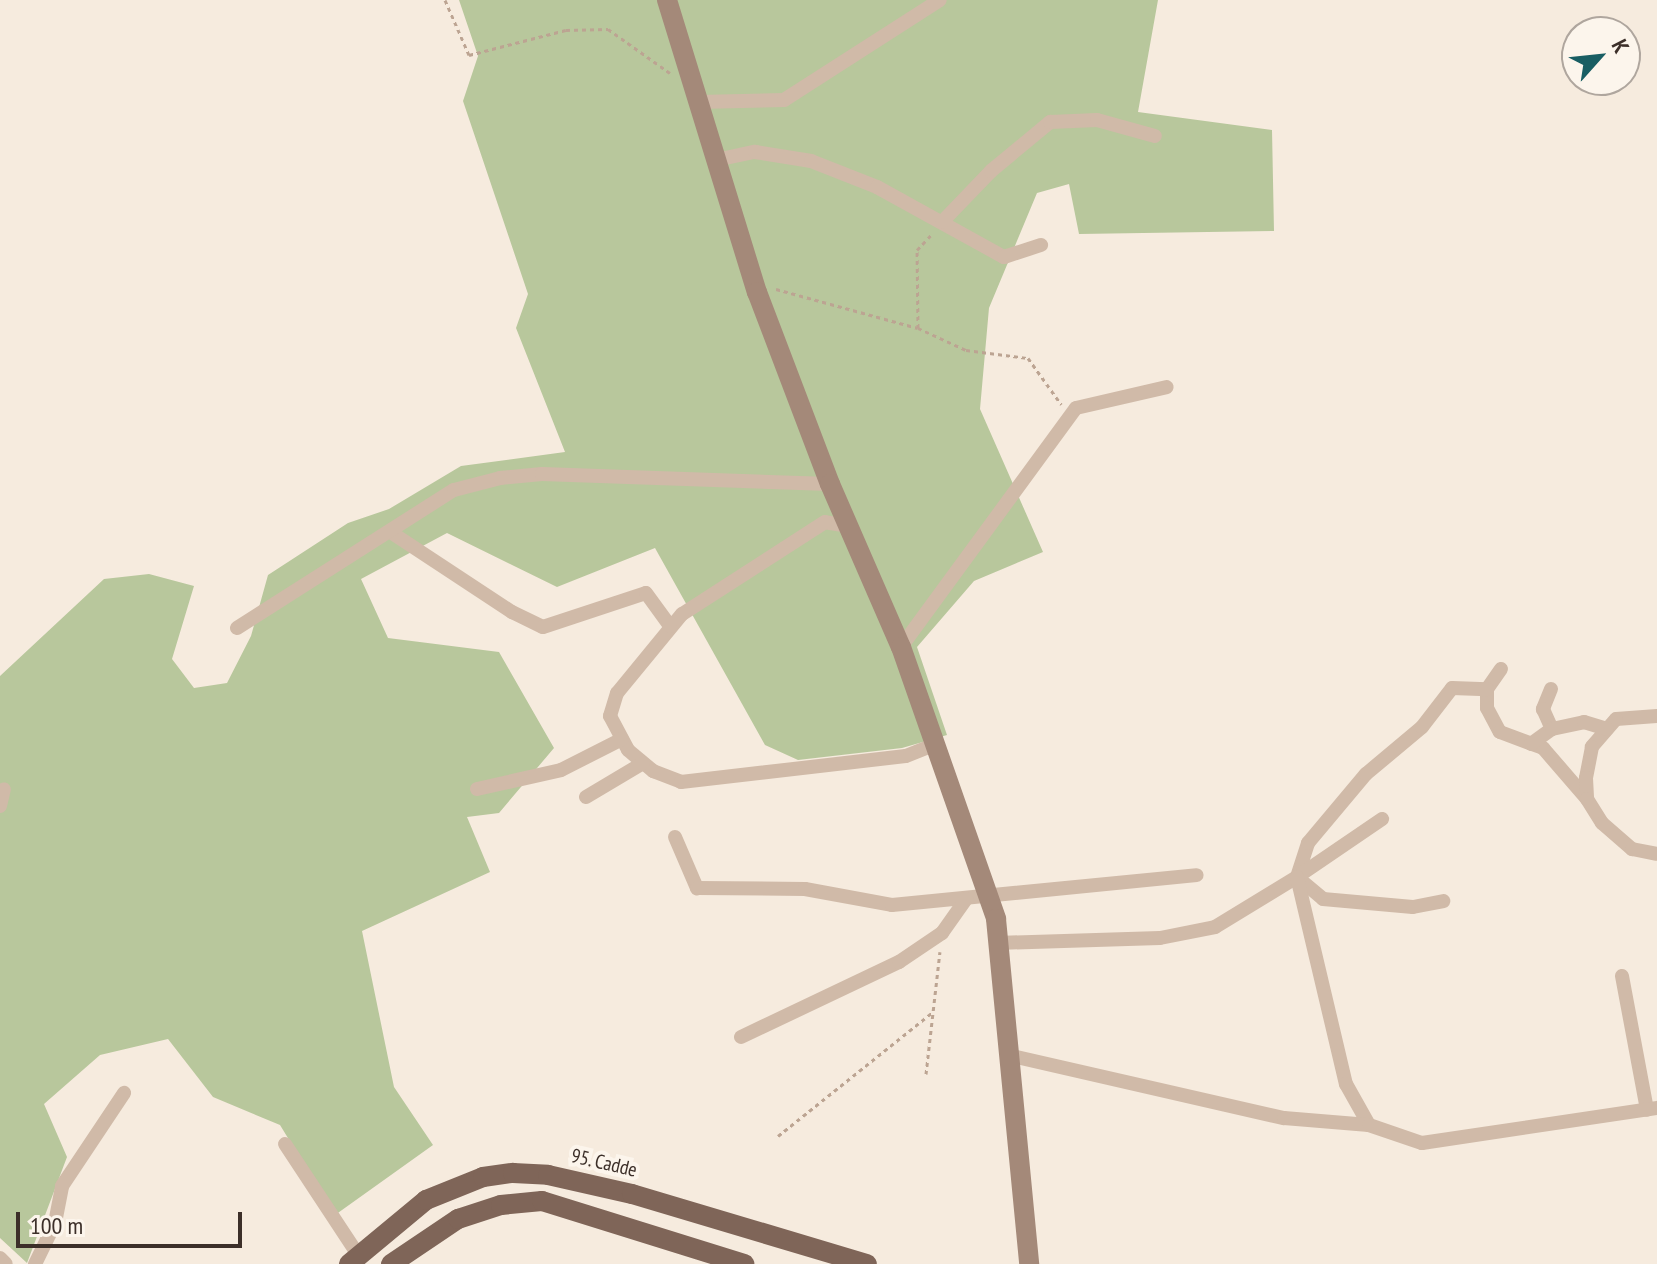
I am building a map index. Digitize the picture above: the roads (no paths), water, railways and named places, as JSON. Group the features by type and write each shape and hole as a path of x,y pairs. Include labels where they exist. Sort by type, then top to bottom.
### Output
{"main road":[{"name":"95. Cadde","path":"353,1258 452,1186 513,1173 548,1175 632,1194 867,1264"},
{"path":"391,1264 458,1219 501,1205 542,1201 744,1264"}],"street":[{"path":"667,0 754,283 830,484 901,647 989,898 998,943 1029,1264"},
{"path":"698,102 784,100 940,0"},
{"path":"942,222 991,171 1050,122 1097,120 1155,136"},
{"path":"716,160 755,152 811,161 877,187 1004,257 1041,245"},
{"path":"901,647 1076,408 1167,387"},
{"path":"237,628 392,533 454,490 500,478 542,474 830,484"},
{"path":"849,526 825,522 670,626 617,693 610,716 622,739 643,763 681,782 906,756 935,744"},
{"path":"392,533 512,612 543,627 646,593 670,626"},
{"path":"1501,669 1487,689 1487,708 1500,732 1543,748 1587,799 1602,823 1632,849 1657,854"},
{"path":"1369,1125 1346,1084 1297,877 1308,843 1366,774 1422,727 1452,688 1487,689"},
{"path":"1551,689 1543,709 1552,729"},
{"path":"1587,799 1592,747 1607,729 1616,719 1657,716"},
{"path":"1531,744 1552,729 1584,722 1607,729"},
{"path":"477,789 561,770 622,739"},
{"path":"586,797 643,763"},
{"path":"0,806 4,789"},
{"path":"998,943 1160,938 1215,927 1297,877 1382,819"},
{"path":"675,837 697,888 805,889 892,905 989,898 1197,875"},
{"path":"1297,877 1323,899 1413,907 1443,901"},
{"path":"741,1037 899,962 942,933 966,899"},
{"path":"1008,1055 1284,1118 1369,1125 1422,1143 1652,1109 1622,976"},
{"path":"35,1264 55,1223 62,1186 124,1093"},
{"path":"285,1144 353,1258"},
{"path":"0,1258 6,1264"}]}
